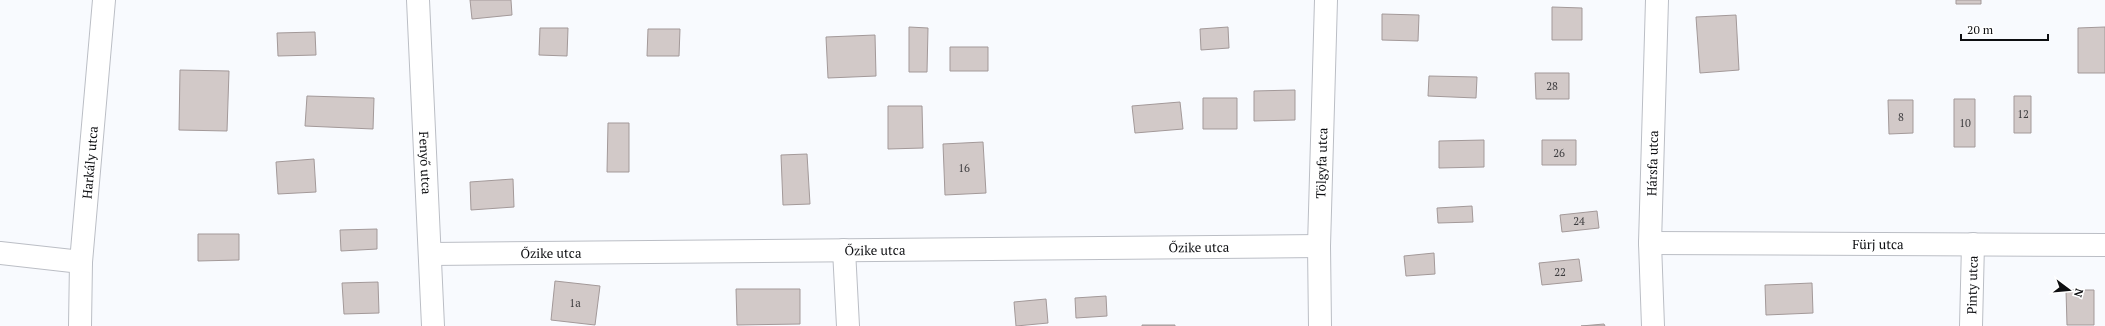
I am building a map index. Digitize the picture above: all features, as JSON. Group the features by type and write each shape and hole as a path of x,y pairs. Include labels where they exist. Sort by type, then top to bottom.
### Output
{"street":[{"name":"Harkály utca","path":"80,326 81,262 104,0"},
{"name":"Fenyő utca","path":"418,0 431,254 433,326"},
{"name":"Tölgyfa utca","path":"1320,326 1319,246 1326,0"},
{"name":"Hársfa utca","path":"1653,326 1650,243 1657,0"},
{"name":"Fürj utca","path":"1650,243 2105,246"},
{"name":"Pinty utca","path":"1970,326 1973,244"},
{"name":"Őzike utca","path":"431,254 1319,246"},
{"path":"844,250 848,326"},
{"path":"0,254 81,262"}],"building":[{"path":"470,0 511,0 512,15 472,19"},
{"path":"1956,0 1981,0 1981,4 1956,4"},
{"path":"1552,7 1582,8 1582,40 1552,40"},
{"path":"1382,14 1419,15 1418,41 1382,40"},
{"path":"1736,15 1739,70 1700,73 1696,17"},
{"path":"909,27 928,28 927,72 909,72"},
{"path":"1228,27 1229,48 1201,50 1200,29"},
{"path":"2105,27 2105,73 2078,73 2078,28"},
{"path":"540,28 568,28 567,56 539,55"},
{"path":"648,29 680,29 679,56 647,56"},
{"path":"315,32 316,55 278,56 277,33"},
{"path":"875,35 876,76 828,78 826,37"},
{"path":"950,47 988,47 988,71 950,71"},
{"path":"180,70 229,71 227,131 179,130"},
{"path":"1535,73 1569,73 1569,99 1536,99"},
{"path":"1429,76 1477,77 1476,98 1428,96"},
{"path":"1295,90 1295,120 1254,121 1254,91"},
{"path":"307,96 374,98 373,129 305,126"},
{"path":"2014,96 2031,96 2031,133 2014,133"},
{"path":"1203,98 1237,98 1237,129 1203,129"},
{"path":"1954,99 1975,99 1975,147 1954,147"},
{"path":"1888,100 1913,100 1913,133 1889,134"},
{"path":"1180,102 1183,129 1135,133 1132,106"},
{"path":"888,106 922,106 923,148 888,149"},
{"path":"608,123 629,123 629,172 607,172"},
{"path":"1484,140 1484,167 1439,168 1439,141"},
{"path":"1542,140 1576,140 1576,165 1542,165"},
{"path":"983,142 986,193 945,195 943,144"},
{"path":"807,154 810,204 783,205 781,155"},
{"path":"314,159 316,192 278,194 276,162"},
{"path":"513,179 514,207 471,210 470,182"},
{"path":"1472,206 1473,222 1438,223 1437,208"},
{"path":"1597,211 1599,228 1562,232 1560,215"},
{"path":"377,229 377,249 341,251 340,230"},
{"path":"198,234 239,234 239,260 198,261"},
{"path":"1434,253 1435,274 1406,276 1404,256"},
{"path":"1579,259 1582,281 1542,285 1539,263"},
{"path":"555,281 600,286 595,325 551,320"},
{"path":"378,282 379,313 344,314 342,283"},
{"path":"1812,283 1813,313 1766,315 1765,285"},
{"path":"736,289 800,289 800,324 737,325"},
{"path":"2066,290 2094,290 2094,325 2067,325"},
{"path":"1106,296 1107,316 1076,318 1075,298"},
{"path":"1046,299 1048,323 1016,326 1014,302"},
{"path":"1604,324 1605,326 1581,326"},
{"path":"1175,325 1175,326 1142,326"}]}
